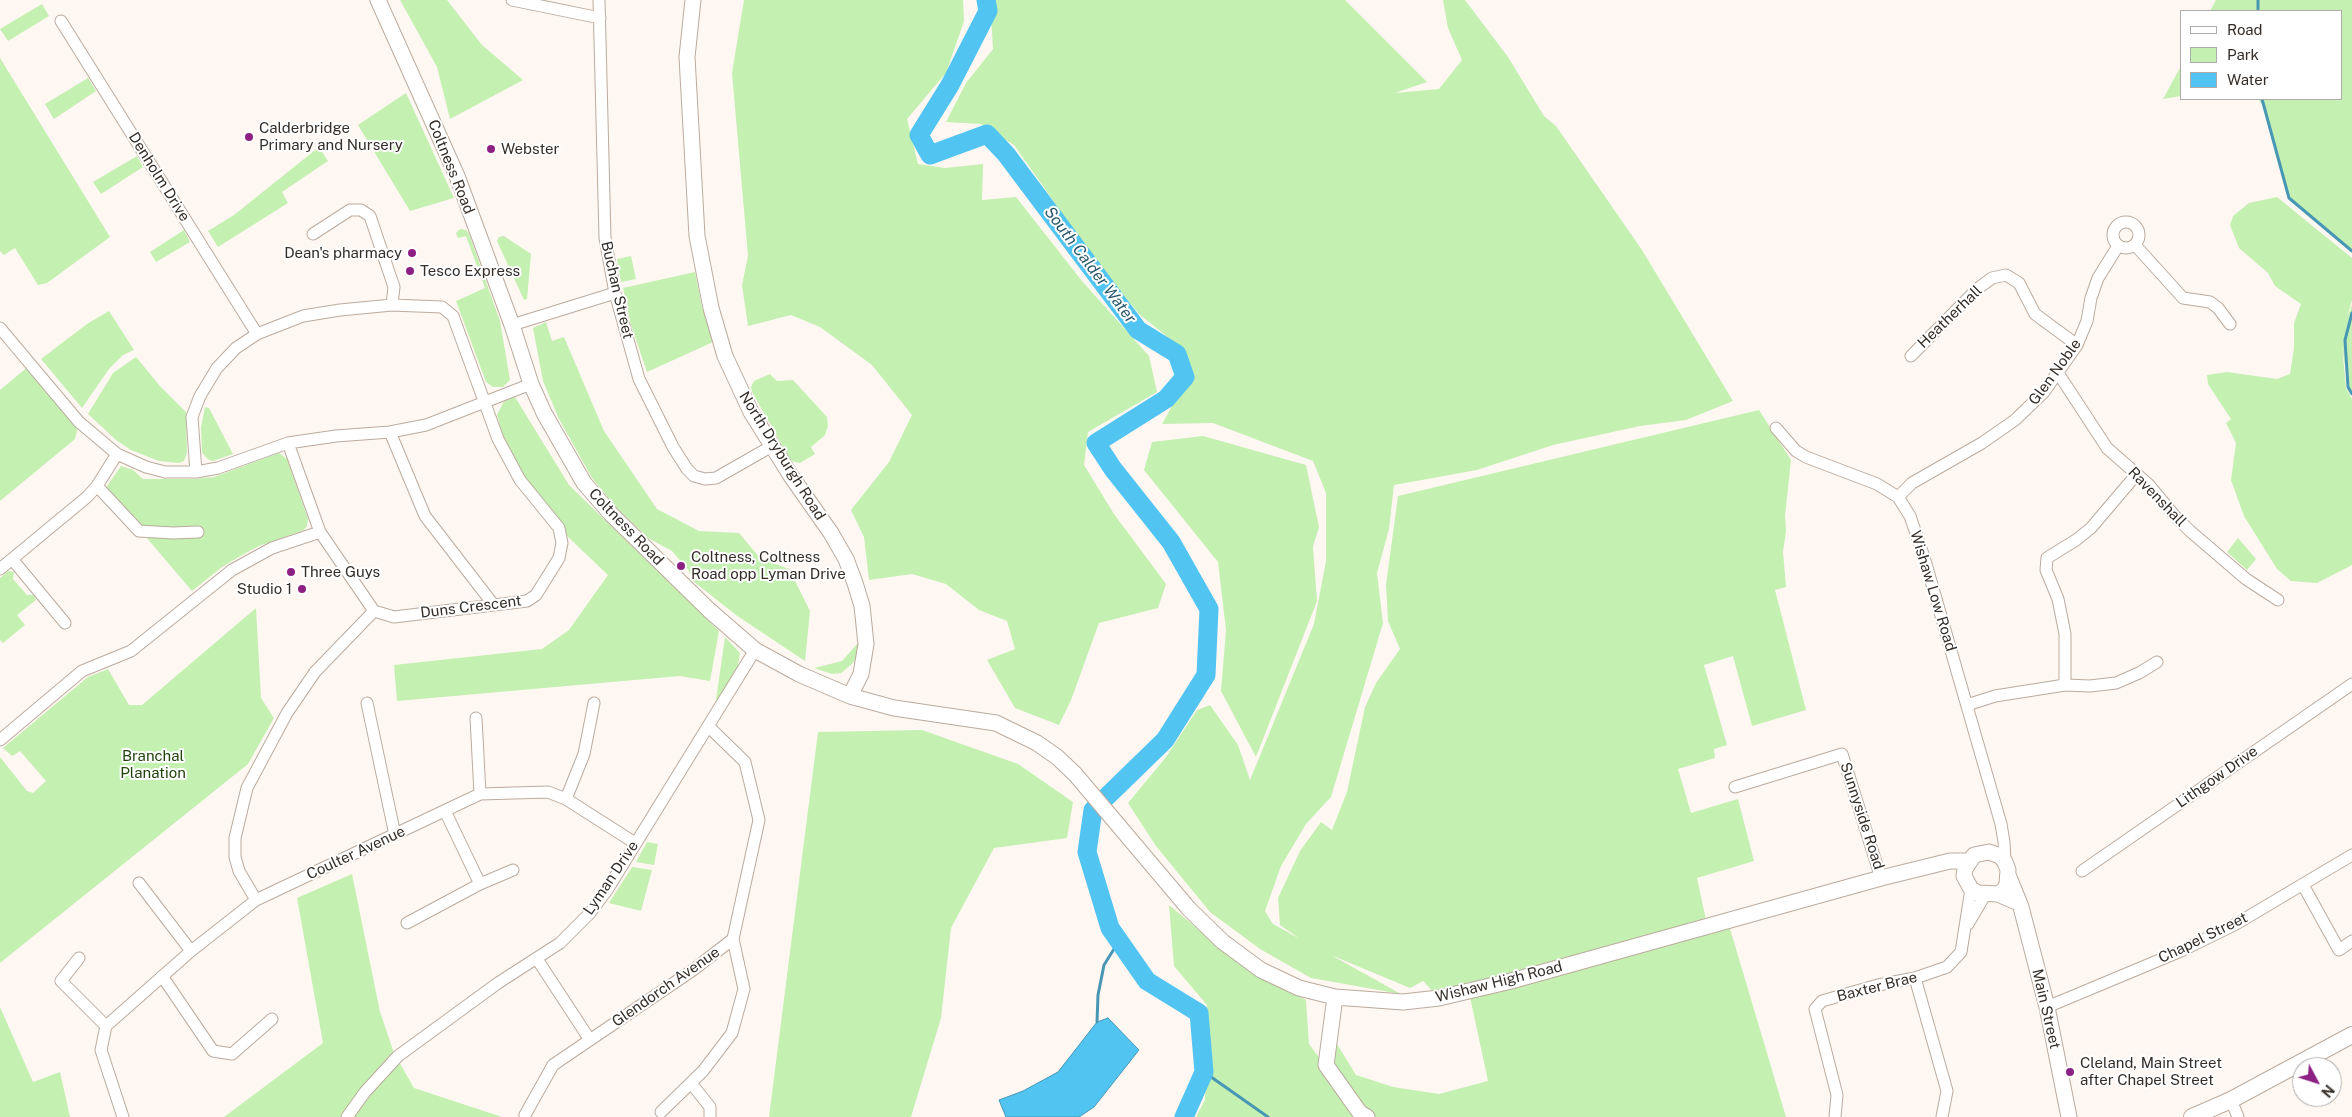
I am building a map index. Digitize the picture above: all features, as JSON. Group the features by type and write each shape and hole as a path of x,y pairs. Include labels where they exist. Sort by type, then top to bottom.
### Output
{"main road":[{"path":"2192,1117 2232,1100 2352,1035"}],"street":[{"name":"Coltness Road","path":"378,0 457,176 512,325 531,384 544,413 584,483 611,514 709,610 756,650 799,674 850,696 894,708 996,723 1037,743 1075,774 1108,812"},
{"path":"512,0 600,18"},
{"name":"Buchan Street","path":"599,0 605,238 615,293 639,379 673,447 687,469 694,476 705,480 716,478 772,446"},
{"name":"North Dryburgh Road","path":"693,0 687,57 698,236 703,268 725,356 751,412 846,559 855,583 862,606 866,644 861,674 850,696"},
{"name":"Denholm Drive","path":"61,21 257,334"},
{"path":"313,234 350,210 361,210 370,216 394,287 392,305"},
{"name":"Glen Noble","path":"1898,497 1912,483 1974,448 2015,420 2044,392 2077,345 2087,320 2091,298 2098,278 2118,246 2113,239 2114,231 2119,224 2128,222 2135,226 2139,233 2135,245"},
{"path":"2118,246 2127,249 2135,245 2183,298 2210,302 2218,308 2230,324"},
{"name":"Heatherhall","path":"1912,356 1977,289 1992,278 2006,275 2019,283 2035,314 2077,345"},
{"path":"512,325 615,293"},
{"name":"Duns Crescent","path":"196,472 192,417 200,396 217,368 236,348 257,334 302,316 392,305 442,306 453,316 486,402 498,440 520,480 559,528 562,543 559,558 536,595 528,601 394,617 374,611"},
{"path":"0,328 79,422 117,454 146,467 165,472 196,472 218,468 288,443 336,436 390,432 426,425 531,384"},
{"name":"Ravenshall","path":"2058,373 2107,448 2149,485 2190,531 2246,579 2278,600"},
{"name":"Wishaw Low Road","path":"1776,428 1796,451 1806,458 1877,484 1898,497 1910,516 1924,557 2001,824 2005,862"},
{"path":"390,432 425,516 493,604"},
{"path":"256,900 239,872 235,857 235,838 247,788 287,714 315,672 374,611 320,532 288,443"},
{"path":"0,569 97,486 117,454"},
{"path":"2065,685 2065,634 2058,599 2046,570 2047,558 2091,528 2136,474"},
{"path":"97,486 140,531 198,532"},
{"path":"0,740 82,671 131,651 232,570 272,548 320,532"},
{"path":"12,559 65,623"},
{"name":"Lyman Drive","path":"347,1117 365,1092 398,1056 498,983 560,942 590,913 756,650"},
{"path":"1967,705 1995,696 2065,685 2090,686 2116,683 2139,673 2157,662"},
{"name":"Lithgow Drive","path":"2082,871 2352,684"},
{"path":"367,703 395,835"},
{"path":"566,799 584,754 594,703"},
{"path":"476,718 480,794"},
{"name":"Glendorch Avenue","path":"525,1115 553,1065 693,970 733,939 759,820 745,762 708,726"},
{"name":"Sunnyside Road","path":"1735,787 1842,754 1881,878"},
{"name":"Coulter Avenue","path":"106,1026 191,951 256,900 480,794 548,792 566,799 635,843"},
{"path":"444,811 480,884"},
{"name":"Wishaw High Road","path":"1108,812 1189,909 1223,942 1261,970 1300,988 1335,997 1403,1002 1439,998 1520,978 1881,878 1950,861 1968,860"},
{"path":"1989,852 1996,841 2001,824"},
{"path":"1968,882 1968,860 1978,853 1989,852 2000,856 2005,862"},
{"name":"Chapel Street","path":"2047,1007 2181,952 2236,924 2352,855"},
{"path":"1950,861 1968,882 1991,895 2019,903"},
{"name":"Main Street","path":"2005,862 2008,877 2019,903 2047,1007 2069,1117"},
{"path":"407,923 480,884 513,870"},
{"path":"1991,895 2004,890 2008,877"},
{"name":"Baxter Brae","path":"1835,1117 1837,1096 1814,1010 1822,1001 1878,985 1937,972 1954,960 1960,952 1966,927 1968,882"},
{"path":"139,884 191,951"},
{"path":"2303,885 2339,950 2352,941"},
{"name":"Baxter Brae","path":"1966,927 1991,895"},
{"path":"661,1112 703,1071 732,1033 744,989 733,939"},
{"path":"80,958 61,981 106,1026 101,1050 124,1117"},
{"path":"536,959 590,1040"},
{"path":"162,976 213,1051 232,1054 272,1019"},
{"path":"1915,978 1948,1092 1942,1117"},
{"path":"1335,997 1326,1065 1360,1113 1367,1117"},
{"path":"691,1083 710,1107 710,1117"},
{"path":"2232,1100 2238,1117"}],"green space":[{"path":"400,0 447,0 482,45 523,80 450,119 437,67"},
{"path":"744,0 963,0 964,21 946,73 907,119 918,164 945,168 983,164 982,200 1016,197 1082,281 1149,356 1157,392 1088,432 1084,465 1114,514 1166,584 1158,608 1099,623 1071,700 1059,725 1015,708 987,660 1015,649 1007,621 979,610 946,584 912,574 869,580 864,537 851,510 889,462 912,415 872,365 820,327 791,315 748,326 742,285 748,256 732,73"},
{"path":"990,0 1345,0 1427,82 1395,93 1439,89 1462,60 1448,28 1443,0 1465,0 1508,57 1544,116 1556,126 1642,250 1733,401 1686,420 1640,426 1553,445 1477,470 1394,485 1389,529 1377,573 1383,623 1331,797 1306,824 1281,866 1265,911 1273,924 1300,939 1280,925 1278,898 1300,851 1321,822 1332,830 1347,792 1365,707 1376,683 1400,649 1388,621 1386,585 1398,496 1759,410 1791,460 1783,552 1786,587 1775,590 1806,710 1752,726 1733,656 1704,665 1727,745 1714,749 1715,758 1678,769 1691,813 1738,799 1754,861 1697,878 1706,920 1728,922 1786,1117 1196,1117 1205,1100 1207,1005 1174,966 1169,905 1239,963 1306,1000 1309,1044 1325,1065 1334,1039 1356,1075 1393,1087 1439,1094 1488,1081 1469,992 1439,998 1423,981 1410,988 1331,955 1401,994 1311,978 1260,949 1210,912 1156,846 1128,803 1166,757 1197,710 1210,705 1238,745 1250,780 1314,624 1326,561 1326,493 1313,461 1213,423 1162,424 1190,374 1185,351 1139,314 1093,257 1014,145 981,124 946,122 966,83 993,49"},
{"path":"2216,0 2352,0 2352,251 2289,198 2263,106 2259,100 2342,100 2342,10 2211,10"},
{"path":"42,4 49,16 8,41 0,29"},
{"path":"0,58 110,237 47,283 38,285 15,248 4,255 0,251"},
{"path":"2180,68 2180,96 2163,99"},
{"path":"88,78 96,91 54,119 45,104"},
{"path":"406,93 454,198 410,211 358,125"},
{"path":"319,147 328,161 282,192 288,203 218,247 208,231 234,215"},
{"path":"137,156 143,167 101,194 93,182"},
{"path":"2277,197 2352,258 2352,300 2347,318 2352,305 2352,394 2348,387 2342,346 2346,388 2352,399 2352,565 2317,583 2291,581 2277,569 2244,516 2231,480 2236,443 2226,423 2231,419 2208,384 2207,375 2227,372 2277,379 2290,374 2294,348 2294,323 2301,304 2275,286 2268,273 2239,248 2230,225 2233,216 2249,203"},
{"path":"460,229 466,230 469,234 500,321 510,380 503,387 493,387 486,382 456,301 485,288 466,236 458,238 456,233"},
{"path":"184,230 190,242 156,262 150,252"},
{"path":"504,236 531,254 527,299 524,300 497,241 499,237"},
{"path":"631,256 636,279 621,282 617,259"},
{"path":"695,272 702,307 713,342 647,372 631,325 623,288"},
{"path":"109,311 134,350 123,355 109,369 82,408 41,359 87,324"},
{"path":"546,322 552,341 564,337 604,431 657,509 699,531 739,533 760,558 789,569 810,611 805,661 736,615 693,581 689,571 672,551 648,538 617,508 592,478 559,419 543,381 533,328"},
{"path":"136,357 160,386 186,412 187,453 184,461 179,463 159,461 131,450 116,440 88,414 113,373"},
{"path":"30,365 79,422 75,439 0,501 0,390"},
{"path":"770,374 777,381 793,380 827,417 828,426 825,435 811,447 815,454 800,463 791,461 752,392 751,387 754,381"},
{"path":"515,397 569,485 719,631 710,681 680,676 397,701 394,665 542,649 569,630 608,575 566,535 563,527 523,476 506,446 497,415 504,401"},
{"path":"205,407 209,408 233,454 213,461 209,460 202,453 201,427"},
{"path":"1203,436 1306,465 1319,527 1313,547 1317,601 1256,757 1221,691 1226,630 1218,562 1144,470 1152,442"},
{"path":"279,453 287,459 308,519 307,526 304,530 259,546 242,555 222,567 192,591 105,489 121,466 133,470 143,479 193,479 214,477"},
{"path":"2238,538 2256,559 2247,570 2227,552"},
{"path":"8,571 14,572 13,579 27,595 34,595 36,600 17,615 25,625 3,643 0,640 0,578"},
{"name":"Branchal Planation","path":"256,608 261,698 274,718 248,764 0,963 0,757 27,791 33,793 46,781 20,751 12,756 3,748 88,677 108,669 129,705 142,705"},
{"path":"725,637 740,653 737,671 715,707"},
{"path":"858,643 858,656 841,673 832,674 814,668 842,661"},
{"path":"922,730 1018,764 1073,802 1067,838 994,848 951,928 941,1018 911,1117 769,1117 818,732"},
{"path":"647,842 658,844 654,865 636,862"},
{"path":"632,867 652,870 641,911 609,903"},
{"path":"352,874 380,1012 394,1053 414,1088 502,1117 224,1117 323,1043 297,898"},
{"path":"0,1007 33,1082 60,1072 70,1117 0,1117"}],"water":[{"path":"1108,1018 1139,1050 1094,1107 1079,1117 1006,1117 999,1100 1023,1091 1058,1072 1097,1022"}],"waterway":[{"name":"South Calder Water","path":"986,0 988,11 950,85 919,135 930,155 987,134 1006,154 1138,330 1177,354 1185,377 1166,399 1096,443 1113,469 1171,542 1209,609 1206,675 1165,740 1093,810 1087,852 1110,928 1147,981 1199,1013 1204,1072 1184,1117"},
{"path":"2258,0 2258,10"},
{"path":"2262,100 2289,198 2352,251"},
{"path":"2352,313 2345,340 2348,387 2352,394"},
{"path":"1097,1022 1098,995 1104,965 1119,941"},
{"path":"1204,1072 1268,1117"}],"place":[{"name":"Calderbridge Primary and Nursery","path":"249,137"},
{"name":"Webster","path":"491,149"},
{"name":"Dean's pharmacy","path":"412,253"},
{"name":"Tesco Express","path":"410,271"},
{"name":"Coltness, Coltness Road opp Lyman Drive","path":"681,566"},
{"name":"Three Guys","path":"291,572"},
{"name":"Studio 1","path":"302,589"},
{"name":"Cleland, Main Street after Chapel Street","path":"2070,1072"}]}
